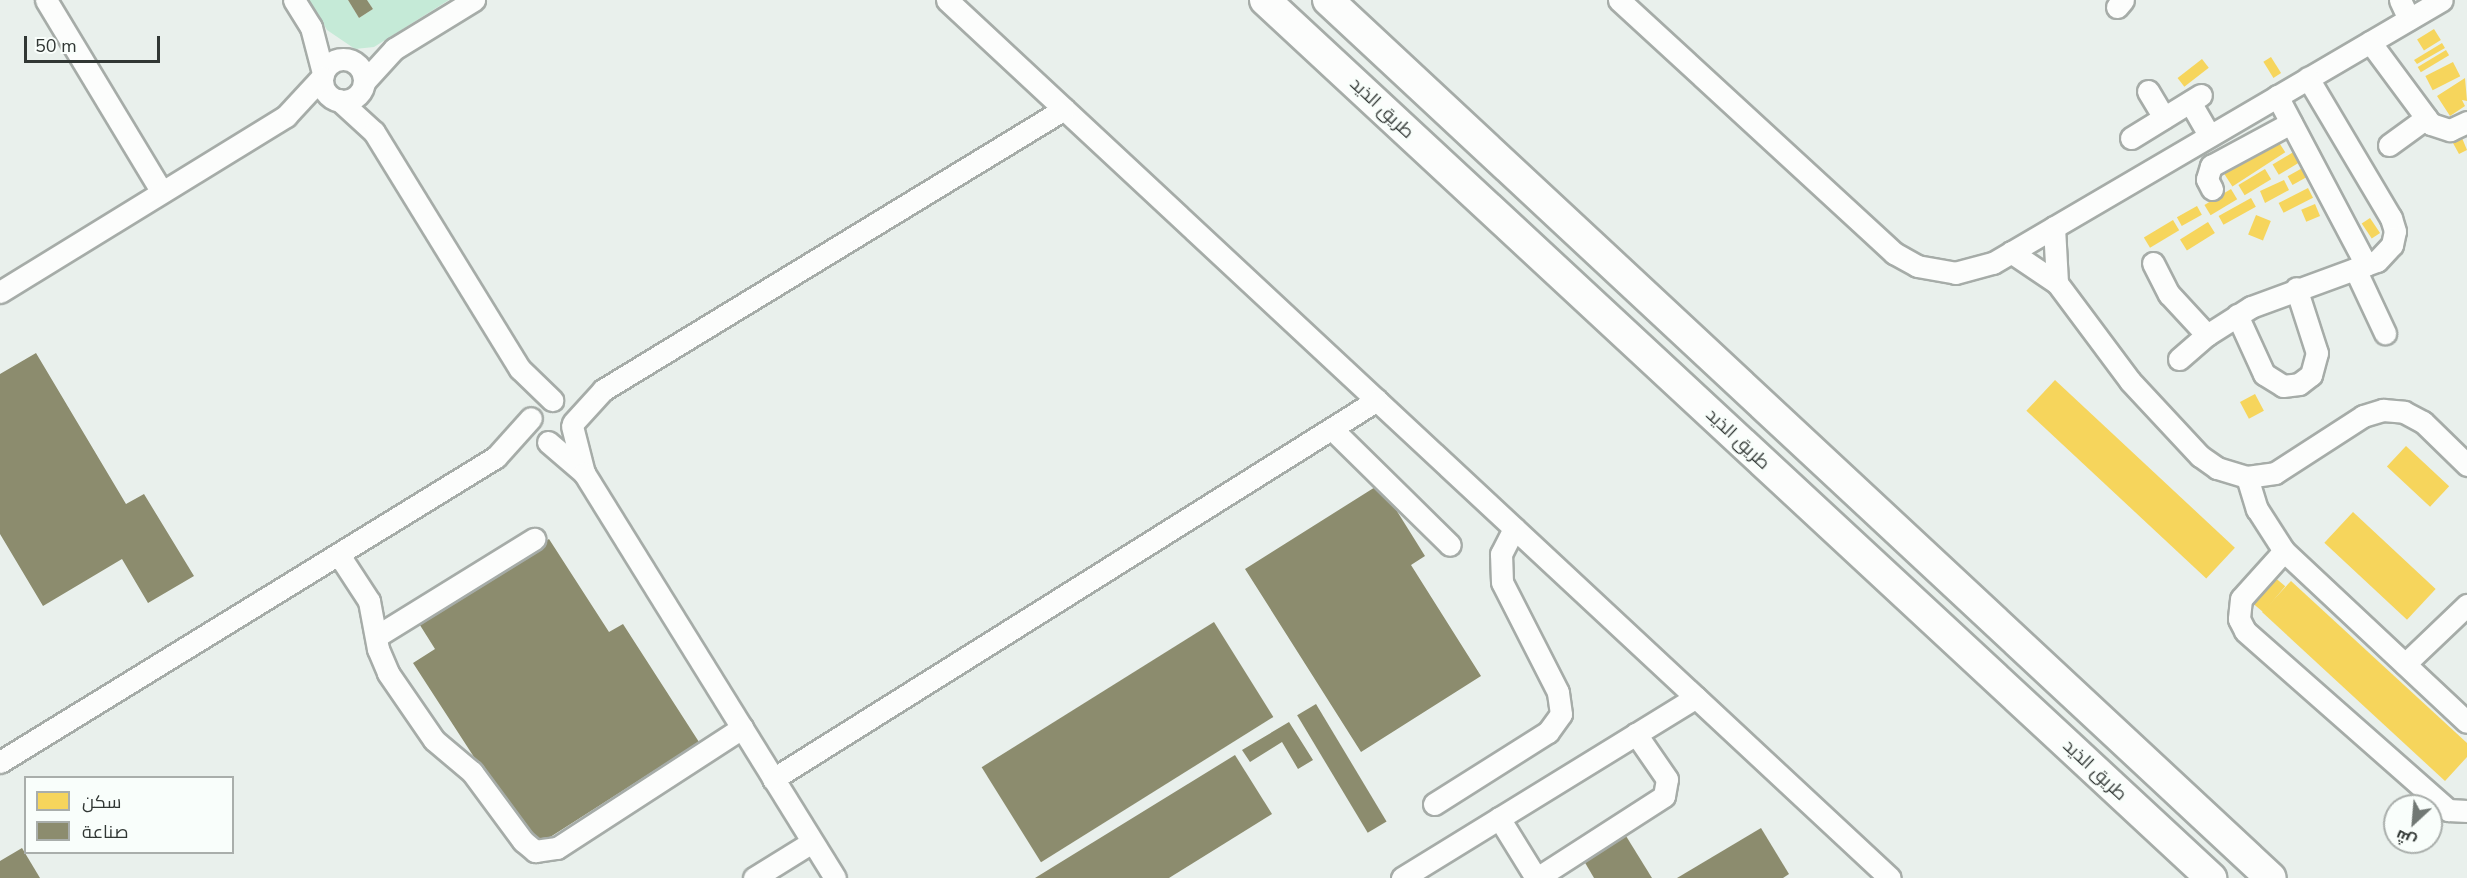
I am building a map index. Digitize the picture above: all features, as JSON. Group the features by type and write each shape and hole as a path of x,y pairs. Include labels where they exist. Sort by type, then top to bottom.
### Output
{"highway":[{"name":"طريق الذيد","path":"1265,0 2211,878"},
{"path":"1328,0 2271,878"}],"lane":[{"path":"46,0 162,192"},
{"path":"294,0 311,27 361,69 374,132"},
{"path":"0,292 286,116 357,95 364,83 394,49 474,0"},
{"path":"947,0 1890,878"},
{"path":"1619,0 1899,257 1929,270 1955,273 1981,268 2011,252 2442,0"},
{"path":"2400,0 2409,19"},
{"path":"311,27 325,91 374,132 520,369 556,401 570,410 584,473"},
{"path":"2370,42 2426,118 2445,130 2467,122"},
{"path":"286,116 331,62 394,49"},
{"path":"2179,359 2207,335 2237,315 2296,288 2360,267 2388,251 2394,224 2308,78"},
{"path":"2148,91 2164,118"},
{"path":"2277,96 2360,267 2385,333"},
{"path":"2131,138 2196,99 2210,136"},
{"path":"0,762 496,457 566,437 573,424 603,390 1064,109"},
{"path":"2389,145 2426,118"},
{"path":"2212,189 2207,180 2211,166 2291,123"},
{"path":"2054,227 2057,283"},
{"path":"2011,252 2057,283 2130,381 2200,456 2217,468 2247,477 2284,469 2363,416 2383,410 2404,412 2423,422 2467,465"},
{"path":"2153,263 2169,294 2207,335"},
{"path":"2237,315 2264,374 2283,386 2299,384 2311,375 2317,353 2296,288"},
{"path":"520,369 534,432 584,473 835,878"},
{"path":"496,457 540,404 603,390"},
{"path":"773,778 1377,400"},
{"path":"1332,429 1450,545"},
{"path":"2247,477 2257,509 2284,551 2467,722"},
{"path":"1434,804 1548,732 1561,714 1558,692 1502,582 1501,554 1514,528"},
{"path":"377,636 534,539"},
{"path":"2284,551 2241,599 2239,619 2245,631 2448,810 2467,811"},
{"path":"339,555 369,601 388,673 434,740 479,780 523,841 535,851 557,848 742,728"},
{"path":"2405,664 2467,605"},
{"path":"1402,878 1696,697"},
{"path":"1499,818 1536,878 1664,796 1667,779 1636,734"},
{"path":"753,878 812,842"}],"green space":[{"path":"309,0 348,0 359,18 373,9 367,0 449,0 374,47 355,49 327,30"}],"building: سكن":[{"path":"2434,29 2441,40 2424,51 2417,40"},
{"path":"2442,43 2445,48 2417,64 2414,60"},
{"path":"2446,50 2449,55 2421,72 2418,67"},
{"path":"2271,57 2281,73 2273,78 2263,62"},
{"path":"2202,59 2209,68 2184,87 2178,78"},
{"path":"2453,62 2460,76 2433,90 2425,76"},
{"path":"2465,78 2467,101 2462,100 2465,106 2450,116 2437,96"},
{"path":"2313,137 2322,153 2315,157 2306,141"},
{"path":"2276,138 2285,152 2232,187 2223,172"},
{"path":"2462,138 2467,150 2459,154 2453,143"},
{"path":"2300,148 2306,158 2279,175 2273,164"},
{"path":"2306,166 2311,175 2292,185 2288,176"},
{"path":"2265,169 2271,179 2245,195 2238,185"},
{"path":"2284,180 2289,190 2265,203 2260,191"},
{"path":"2308,188 2313,198 2284,213 2279,203"},
{"path":"2231,189 2237,199 2211,215 2204,205"},
{"path":"2251,198 2256,207 2223,225 2219,216"},
{"path":"2315,204 2320,216 2306,222 2301,210"},
{"path":"2197,206 2202,215 2182,226 2177,217"},
{"path":"2256,215 2271,221 2263,240 2248,234"},
{"path":"2370,218 2380,233 2372,239 2362,224"},
{"path":"2173,220 2179,230 2150,248 2144,238"},
{"path":"2208,222 2215,233 2187,251 2180,239"},
{"path":"2055,380 2235,548 2206,578 2026,411"},
{"path":"2255,394 2264,411 2249,419 2240,402"},
{"path":"2406,446 2449,486 2430,507 2387,466"},
{"path":"2353,512 2436,589 2407,620 2324,543"},
{"path":"2273,576 2285,586 2263,612 2251,602"},
{"path":"2291,581 2467,743 2467,757 2445,781 2262,612"}],"building: صناعة":[{"path":"348,0 367,0 373,9 359,18"},
{"path":"36,353 126,504 144,494 194,576 148,603 122,559 43,606 0,534 0,374"},
{"path":"1380,484 1425,556 1411,565 1481,676 1361,752 1245,569"},
{"path":"549,539 609,632 623,624 699,742 533,848 413,663 435,649 418,622"},
{"path":"1214,622 1273,717 1041,862 982,767"},
{"path":"1316,704 1387,821 1368,833 1297,715"},
{"path":"1289,722 1313,760 1298,769 1282,742 1250,762 1242,750"},
{"path":"1235,755 1272,814 1169,878 1035,878"},
{"path":"1761,828 1789,874 1783,878 1677,878"},
{"path":"1626,836 1652,878 1594,878 1584,861"},
{"path":"22,848 40,878 0,878 0,861"}]}
